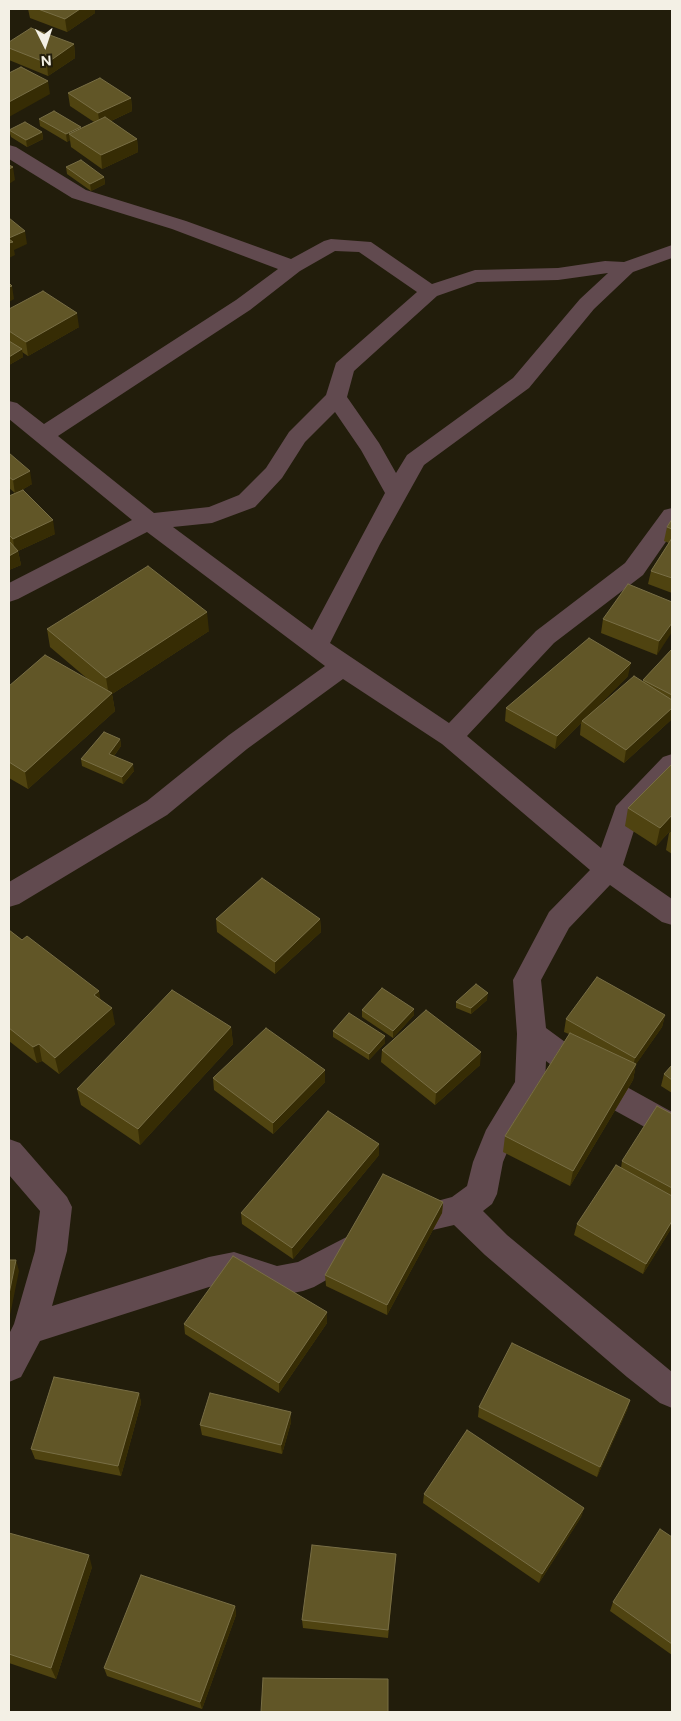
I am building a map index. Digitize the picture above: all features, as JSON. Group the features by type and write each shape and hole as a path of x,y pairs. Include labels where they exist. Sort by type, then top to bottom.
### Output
{"street":[{"path":"9,151 79,194 179,225 292,267"},
{"path":"43,435 243,305 292,267 330,245 364,246 430,292"},
{"path":"316,645 415,460 521,383 586,304 626,268 672,250"},
{"path":"9,593 149,521 212,515 247,502 274,473 297,437 336,397 344,368 430,292 475,276 558,274 605,267 626,268"},
{"path":"336,397 371,448 397,494"},
{"path":"9,408 149,521 343,666 451,737 608,869 672,914"},
{"path":"451,737 545,637 634,569 672,516"},
{"path":"9,896 157,808 238,742 343,666"},
{"path":"28,1329 209,1272 234,1267 277,1281 303,1276 393,1226 460,1208 481,1194 488,1162 501,1130 530,1084 532,1034 527,980 559,920 608,869 626,813 672,764"},
{"path":"532,1034 614,1096 672,1128"},
{"path":"9,1153 56,1207 51,1251 28,1329 9,1366"},
{"path":"460,1208 496,1245 672,1392"}],"building":[{"path":"38,9 80,9 65,19"},
{"path":"31,28 74,44 47,63 9,48 9,42"},
{"path":"21,67 48,81 9,102 9,73"},
{"path":"100,78 131,98 98,113 68,93"},
{"path":"54,111 81,127 66,134 39,119"},
{"path":"105,117 137,139 101,155 69,134"},
{"path":"25,122 42,132 26,140 9,130"},
{"path":"81,160 104,177 90,184 66,167"},
{"path":"9,218 25,231 9,238"},
{"path":"43,291 77,313 26,342 9,331 9,309"},
{"path":"9,341 22,349 9,357"},
{"path":"9,453 30,471 13,480 9,477"},
{"path":"23,490 53,520 13,539 9,535 9,496"},
{"path":"672,519 672,529 667,527"},
{"path":"672,538 672,578 651,571"},
{"path":"9,541 18,551 9,556"},
{"path":"148,566 207,612 106,678 47,629"},
{"path":"628,584 672,602 672,623 659,641 603,619"},
{"path":"589,638 631,663 557,736 506,708"},
{"path":"672,649 672,695 643,680"},
{"path":"45,655 112,693 25,772 9,762 9,686"},
{"path":"634,676 672,700 672,708 626,750 582,721"},
{"path":"104,732 120,739 109,754 133,764 122,777 81,759"},
{"path":"672,764 672,815 660,828 628,808"},
{"path":"262,878 320,919 275,962 216,919"},
{"path":"9,930 22,940 27,936 99,991 94,995 112,1008 55,1058 39,1044 33,1047 9,1028"},
{"path":"597,977 665,1015 635,1058 566,1019"},
{"path":"476,984 488,993 471,1008 456,1002"},
{"path":"382,988 414,1009 393,1031 362,1010"},
{"path":"172,990 231,1027 138,1129 77,1089"},
{"path":"426,1010 481,1052 436,1093 382,1050"},
{"path":"349,1013 385,1036 369,1054 333,1031"},
{"path":"266,1028 325,1070 273,1123 213,1078"},
{"path":"570,1033 636,1064 573,1171 505,1136"},
{"path":"672,1065 672,1080 664,1074"},
{"path":"657,1106 672,1114 672,1188 622,1161"},
{"path":"328,1111 379,1144 292,1248 241,1213"},
{"path":"616,1165 672,1196 672,1221 646,1264 577,1224"},
{"path":"383,1174 443,1202 387,1305 325,1275"},
{"path":"233,1256 327,1312 279,1383 184,1324"},
{"path":"9,1260 16,1260 9,1294"},
{"path":"512,1343 630,1400 600,1467 479,1407"},
{"path":"54,1377 139,1393 118,1466 31,1449"},
{"path":"210,1393 291,1412 281,1445 200,1425"},
{"path":"467,1430 584,1508 542,1574 424,1494"},
{"path":"660,1529 672,1537 672,1644 613,1602"},
{"path":"9,1533 89,1555 51,1668 9,1654"},
{"path":"312,1545 396,1554 388,1630 302,1620"},
{"path":"141,1575 235,1606 200,1702 104,1668"},
{"path":"263,1678 388,1679 388,1712 261,1712"}]}
